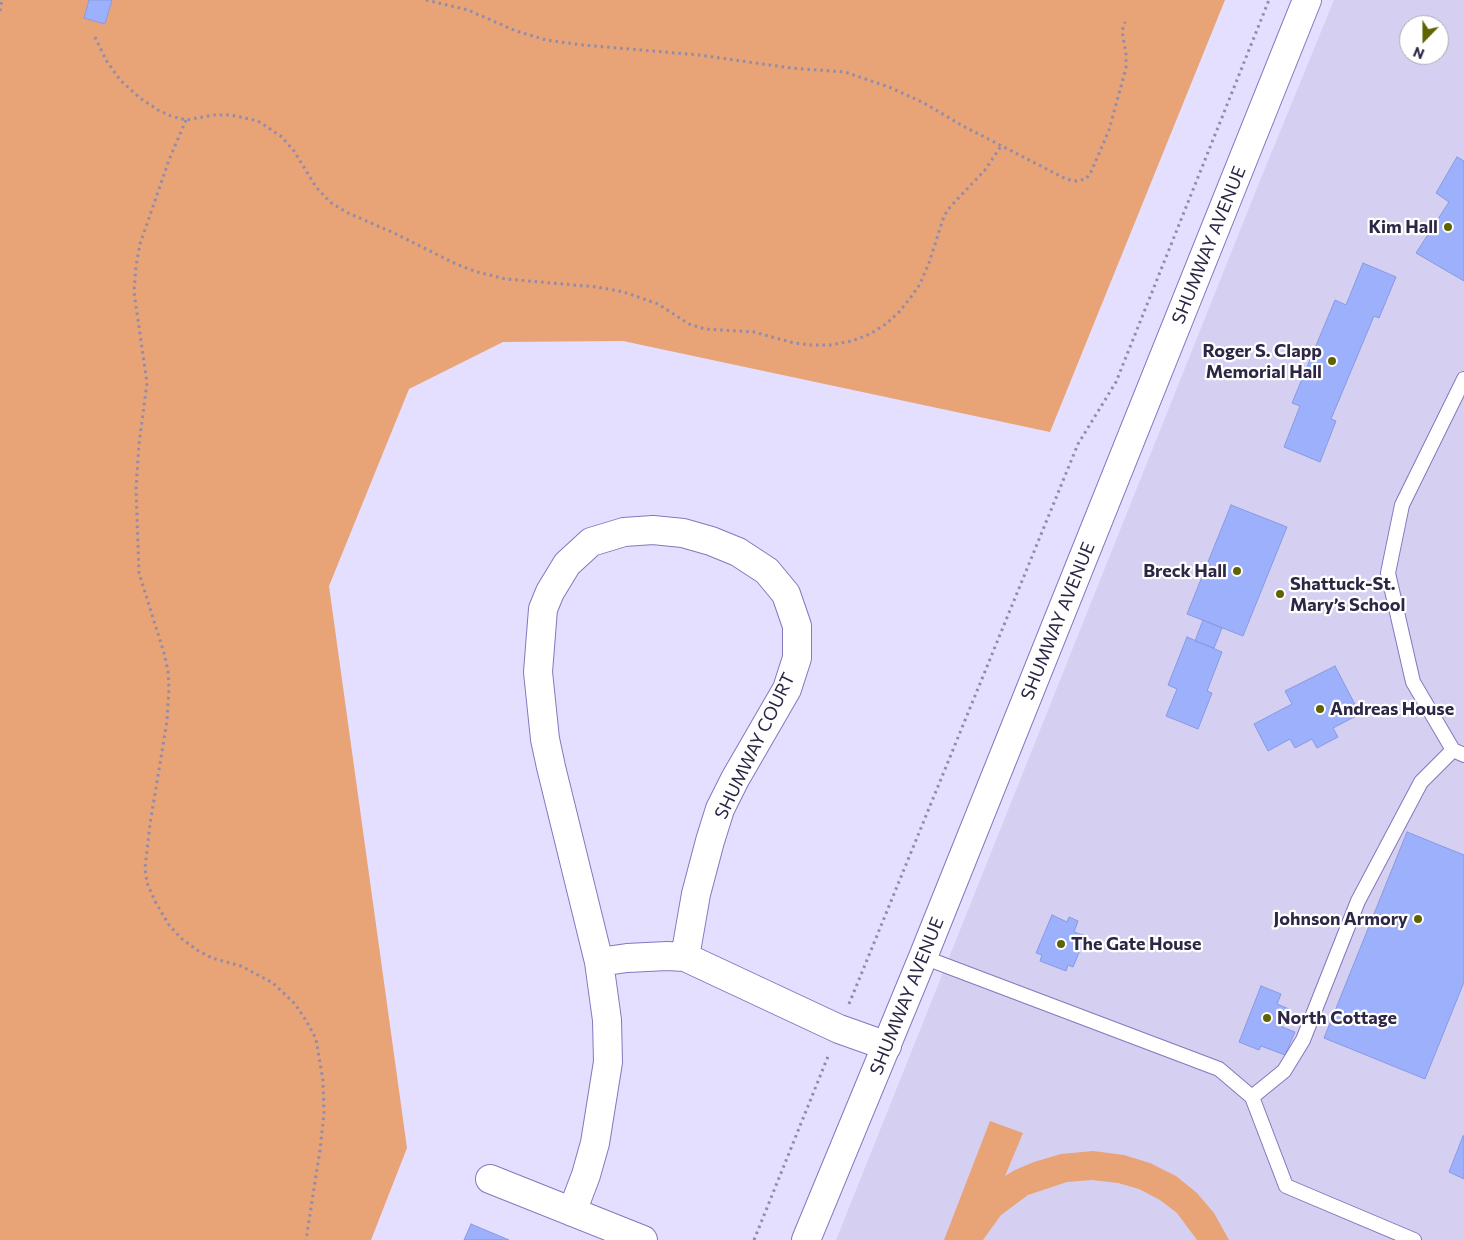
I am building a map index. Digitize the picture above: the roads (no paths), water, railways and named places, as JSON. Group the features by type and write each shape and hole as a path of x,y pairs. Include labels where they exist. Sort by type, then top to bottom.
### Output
{"street":[{"name":"SHUMWAY AVENUE","path":"806,1240 923,956 1307,0"},
{"name":"SHUMWAY COURT","path":"572,1212 586,1175 595,1143 608,1062 607,1020 599,962 545,738 538,672 543,609 550,592 567,564 591,542 624,532 653,530 684,533 738,552 767,570 786,594 797,626 797,658 787,689 735,779 720,809 696,894 685,957"},
{"path":"599,962 628,958 685,957 839,1029 886,1046"},
{"path":"490,1179 643,1240"}],"lane":[{"path":"1252,1097 1284,1071 1303,1040 1358,901 1421,782 1459,752 1413,682 1388,573 1402,505 1464,379"},
{"path":"923,956 1219,1069 1252,1097 1286,1186 1414,1240"}],"place":[{"name":"Kim Hall","path":"1448,227"},
{"name":"Roger S. Clapp Memorial Hall","path":"1332,361"},
{"name":"Breck Hall","path":"1237,571"},
{"name":"Shattuck-St. Mary’s School","path":"1280,594"},
{"name":"Andreas House","path":"1320,709"},
{"name":"Johnson Armory","path":"1418,919"},
{"name":"The Gate House","path":"1061,944"},
{"name":"North Cottage","path":"1267,1018"}]}
